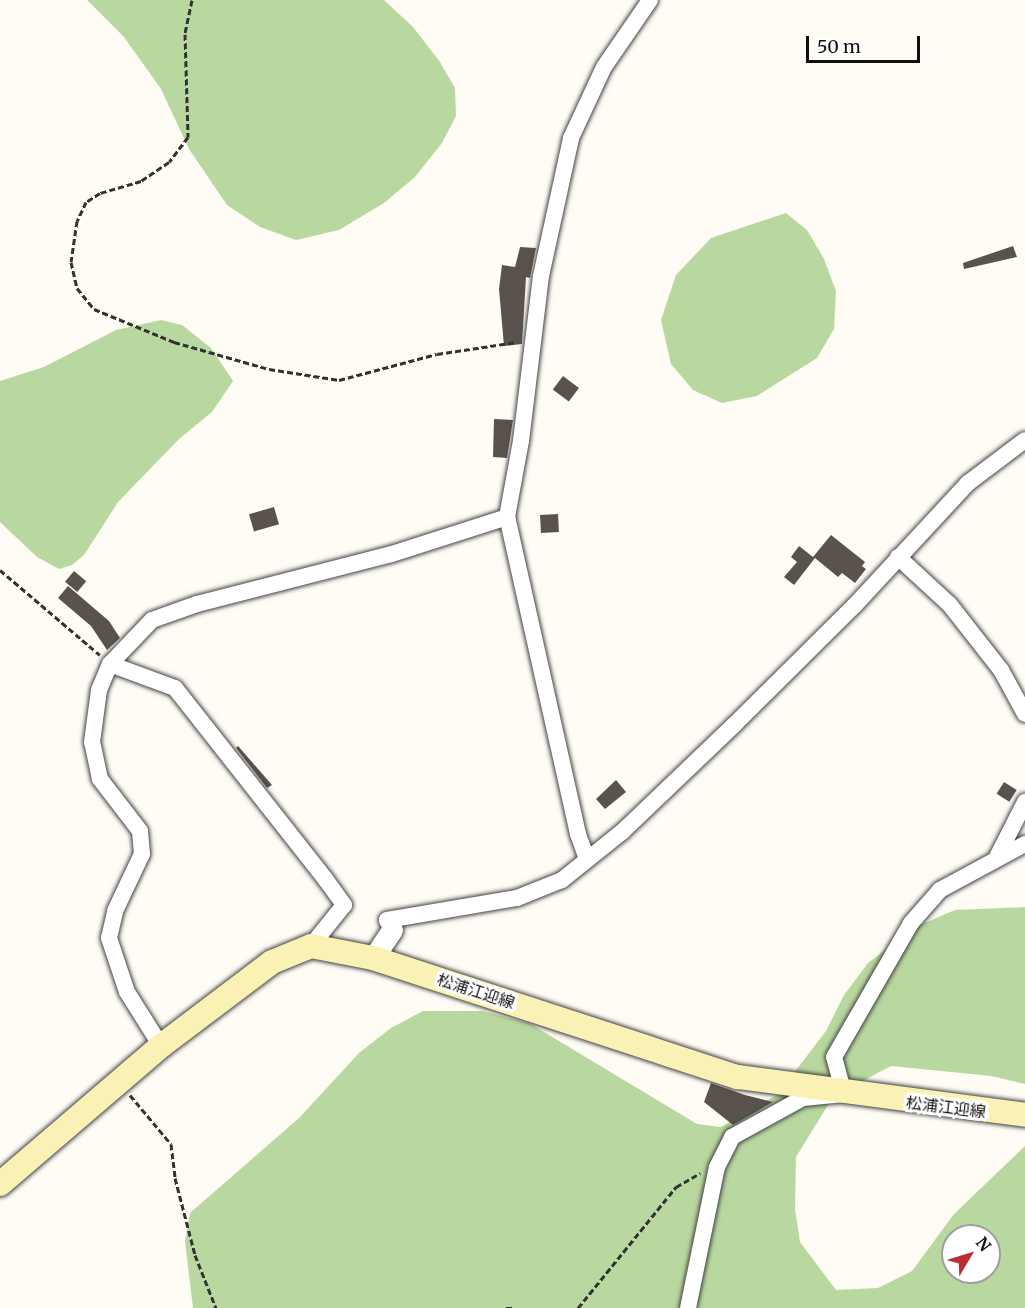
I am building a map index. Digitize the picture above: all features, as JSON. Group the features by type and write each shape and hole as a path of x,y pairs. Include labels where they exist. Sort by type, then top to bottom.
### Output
{"main road":[{"name":"松浦江迎線","path":"311,946 373,958 738,1077 844,1094 1025,1115"},
{"path":"0,1184 161,1046 272,962 311,946"}],"street":[{"path":"587,860 578,834 507,517 551,220 571,138 604,67 650,0"},
{"path":"373,958 392,930 387,920 467,908 534,892 562,880 622,832 734,725 968,483 1025,440"},
{"path":"161,1046 128,992 109,938 115,911 142,854 140,831 100,779 92,742 99,690 110,664 152,620 197,604 392,554 507,517"},
{"path":"898,557 950,605 1000,670 1025,714"},
{"path":"110,664 175,688 344,905 311,946"},
{"path":"997,857 1025,802"},
{"path":"688,1308 717,1167 732,1137 771,1112 803,1098 844,1094 834,1057 911,923 940,890 997,857 1025,844"}],"path":[{"path":"192,0 185,34 188,137 170,162 141,181 100,193 86,202 77,221 71,262 77,288 94,309 174,342 268,369 339,380 437,354 534,340"},
{"path":"0,570 110,664"},
{"path":"119,1082 171,1144 175,1178 195,1255 216,1308"},
{"path":"578,1308 676,1187 717,1167"},
{"path":"506,1308 512,1308"}],"green space":[{"path":"87,0 384,0 413,27 440,62 455,88 456,116 442,143 415,177 384,203 339,230 296,240 260,227 227,205 189,149 161,89 124,37"},
{"path":"786,213 807,230 824,259 836,291 834,329 817,358 757,396 722,403 693,390 671,364 661,320 676,275 711,238"},
{"path":"161,320 182,325 211,348 233,381 212,412 179,439 118,502 84,555 72,565 59,569 37,557 0,522 0,381 44,367 116,330"},
{"path":"1025,907 1025,1084 991,1076 891,1066 855,1085 828,1105 796,1157 795,1209 800,1242 836,1290 878,1288 912,1271 941,1232 941,1284 1001,1284 1001,1224 947,1224 954,1214 1025,1146 1025,1308 193,1308 185,1241 190,1213 299,1118 359,1053 391,1028 423,1011 482,1011 529,1023 697,1124 721,1127 777,1095 826,1031 844,995 868,963 915,927 955,910"}],"building":[{"path":"1013,246 1017,257 964,269 963,263"},
{"path":"520,247 536,248 530,278 526,277 522,344 504,346 499,289 502,265 515,267"},
{"path":"563,376 579,388 569,402 553,390"},
{"path":"494,419 513,420 507,458 493,457"},
{"path":"274,507 279,524 254,531 249,514"},
{"path":"558,514 559,532 541,533 540,515"},
{"path":"831,535 865,562 862,566 866,569 855,583 842,573 838,577 815,558 794,585 784,577 797,562 791,557 799,546 813,557"},
{"path":"74,571 86,581 77,592 65,582"},
{"path":"68,586 109,621 120,638 107,650 91,626 58,598"},
{"path":"238,746 272,785 267,788 236,748"},
{"path":"616,780 626,792 605,809 596,799"},
{"path":"1004,782 1017,790 1009,802 997,794"},
{"path":"711,1083 773,1102 733,1125 704,1102"}]}
